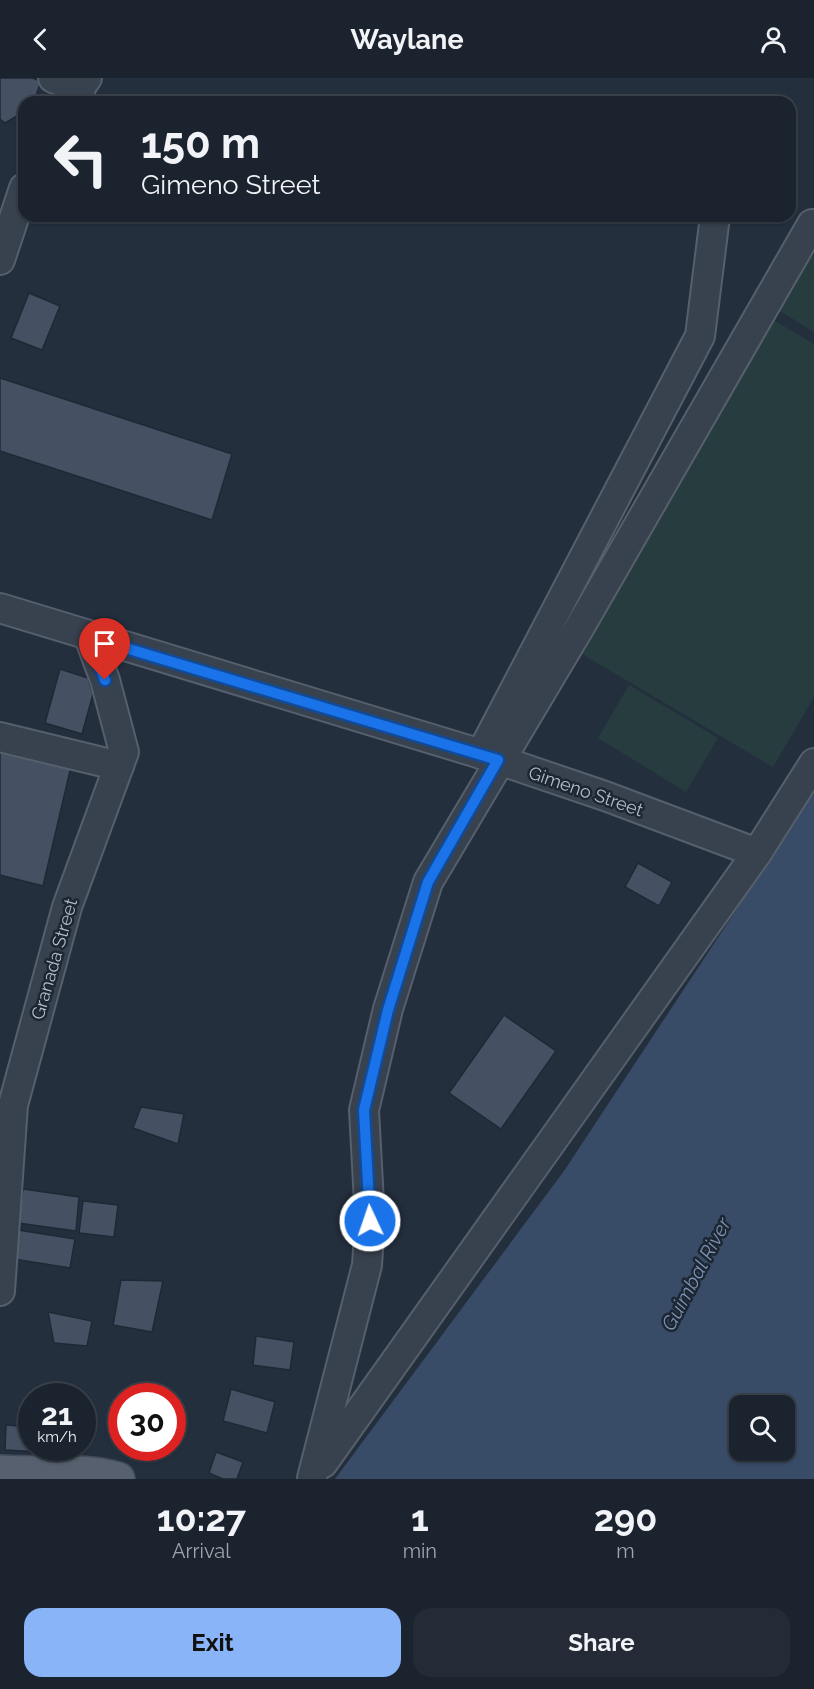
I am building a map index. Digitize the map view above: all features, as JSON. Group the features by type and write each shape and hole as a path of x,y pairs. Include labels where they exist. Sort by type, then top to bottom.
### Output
{"main road":[{"path":"0,1472 104,1475 118,1479"}],"street":[{"path":"53,78 79,89"},
{"path":"0,260 18,206"},
{"path":"312,1478 367,1265 370,1221 364,1110 388,1010 428,882 700,336 714,222"},
{"path":"489,757 581,625 812,224 814,225"},
{"name":"Gimeno Street","path":"0,609 489,757 605,796 757,853"},
{"name":"Granada Street","path":"0,1291 2,1235 13,1105 67,907 124,752 105,680 89,637"},
{"path":"0,737 119,766"},
{"path":"312,1478 757,853 814,763"}],"green space":[{"path":"808,253 814,257 814,332 775,308"},
{"path":"770,318 814,344 814,697 773,767 575,650"},
{"path":"629,685 718,738 686,792 598,738"}],"water":[{"name":"Guimbal River","path":"814,792 814,1479 335,1479 564,1171"}],"building":[{"path":"0,78 32,78 41,81 36,96 18,96 18,115 5,123 0,119"},
{"path":"29,293 60,306 42,350 11,338"},
{"path":"0,378 232,454 212,520 0,451"},
{"path":"60,669 88,678 93,694 82,734 45,723"},
{"path":"0,740 73,758 43,886 0,875"},
{"path":"638,863 672,882 659,906 625,887"},
{"path":"504,1015 556,1051 501,1129 449,1093"},
{"path":"141,1107 184,1114 178,1144 133,1128"},
{"path":"23,1189 79,1197 76,1231 18,1223"},
{"path":"83,1201 118,1205 114,1237 79,1233"},
{"path":"18,1230 75,1239 70,1268 14,1259"},
{"path":"121,1280 163,1281 152,1332 113,1325"},
{"path":"48,1312 92,1321 87,1346 54,1343"},
{"path":"256,1336 294,1342 290,1370 253,1365"},
{"path":"231,1389 275,1402 267,1433 223,1421"},
{"path":"6,1425 18,1426 18,1451 5,1450"},
{"path":"216,1452 243,1462 237,1479 223,1479 209,1473"}],"route":[{"path":"105,680 89,637 498,760 428,882 388,1010 364,1110 370,1221"}]}
